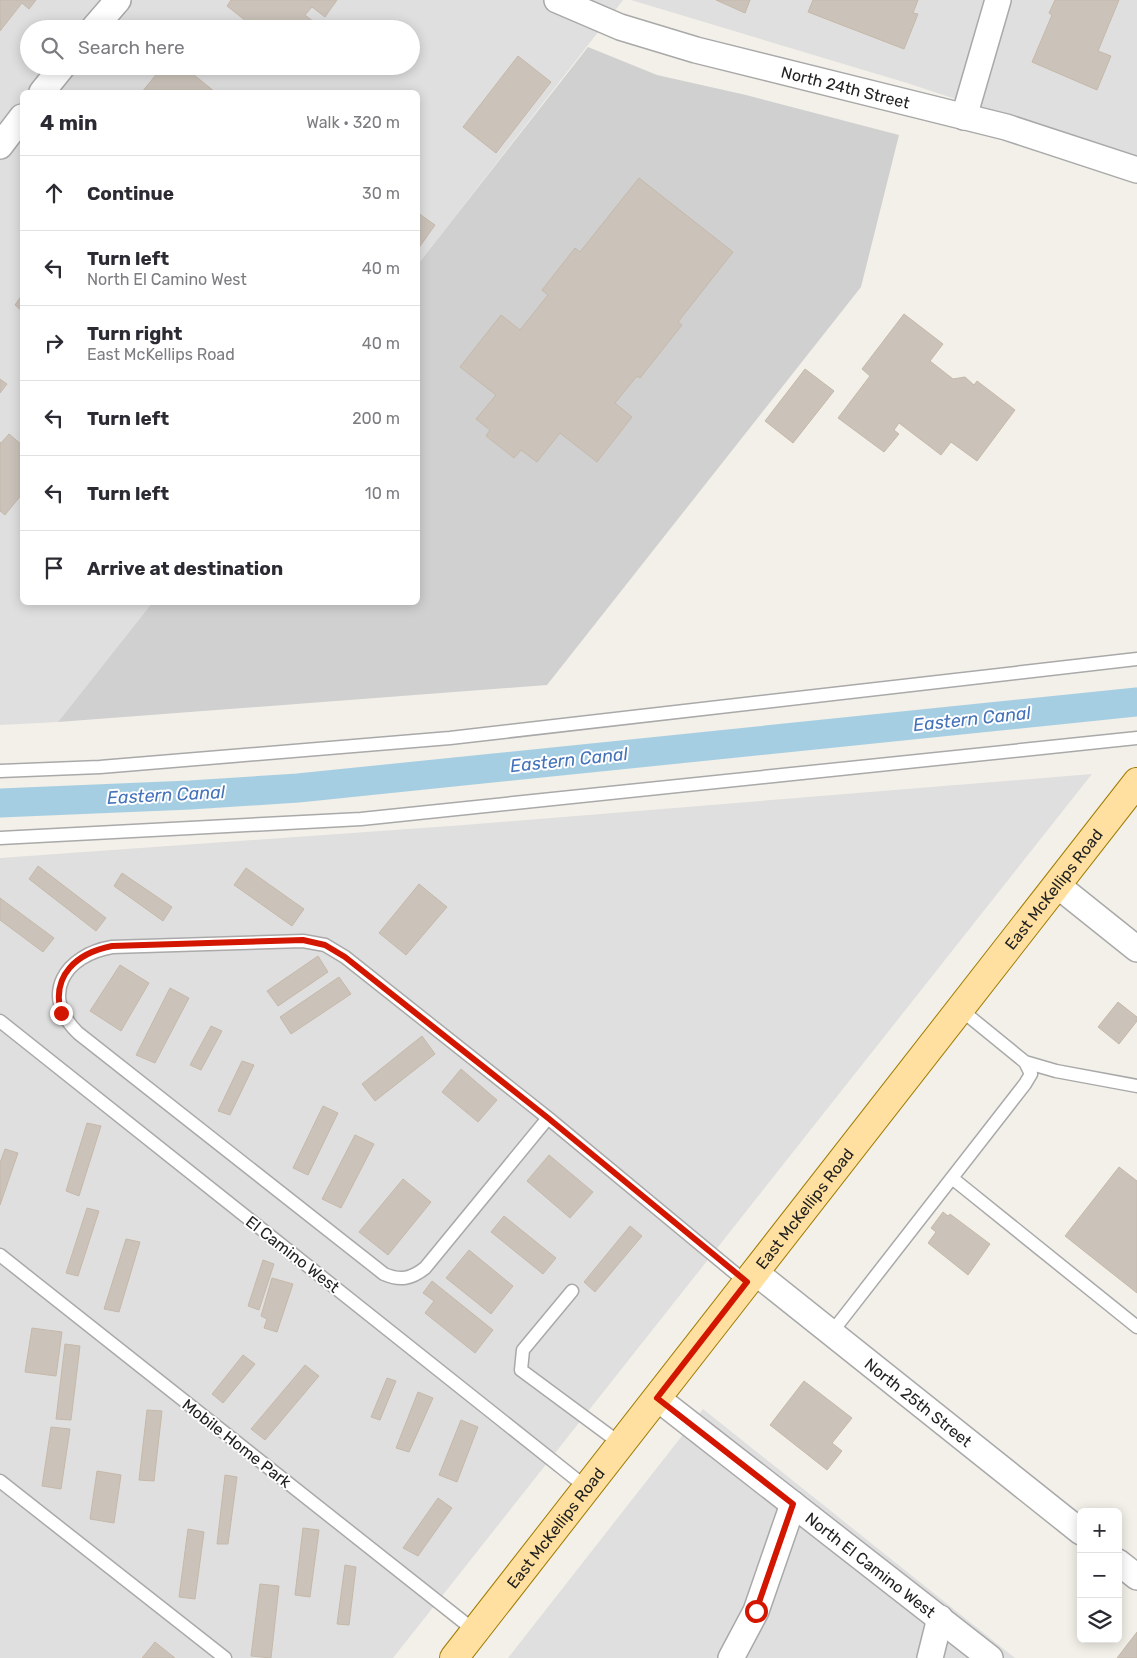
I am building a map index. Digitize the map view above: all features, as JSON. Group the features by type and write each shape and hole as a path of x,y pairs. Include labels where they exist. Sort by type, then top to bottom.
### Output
{"main road":[{"name":"East McKellips Road","path":"454,1658 1137,782"}],"street":[{"path":"101,20 118,0"},
{"name":"North 24th Street","path":"558,0 594,8 620,27 696,50 1049,139 1137,170"},
{"path":"964,117 998,0"},
{"path":"44,90 56,75"},
{"path":"0,146 20,120"},
{"path":"1057,885 1137,949"},
{"name":"North 25th Street","path":"751,1277 832,1332 1077,1529"},
{"name":"North El Camino West","path":"657,1398 990,1658"},
{"path":"731,1658 756,1611 793,1504"},
{"path":"1122,1565 1137,1576"},
{"path":"930,1658 940,1618"}],"lane":[{"path":"0,771 100,768 450,738 1137,659"},
{"path":"0,838 361,819 1137,738"},
{"path":"548,1118 425,1268 410,1277 393,1278 384,1274 78,1033 61,1013 58,990 62,978 83,956 97,949 112,946 313,941 341,953 751,1277"},
{"path":"960,1009 1025,1062 1056,1071 1137,1086"},
{"name":"El Camino West","path":"0,1021 587,1488"},
{"path":"832,1332 1025,1084 1031,1074 1025,1062"},
{"path":"952,1178 1137,1327"},
{"name":"Mobile Home Park","path":"0,1255 475,1631"},
{"path":"572,1291 523,1350 521,1370 621,1444"},
{"path":"0,1481 225,1658"}],"shaded area":[{"path":"0,0 623,0 420,261 420,90 20,90 20,605 150,605 58,722 0,725"},
{"path":"631,0 1137,0 1137,159 907,83"},
{"path":"588,47 657,75 746,95 899,135 861,287 547,685 58,722 150,605 420,605 420,261"},
{"path":"1092,774 393,1658 0,1658 0,858 464,825"},
{"path":"703,1409 1015,1658 508,1658"}],"building":[{"path":"0,0 36,0 29,9 22,3 0,31"},
{"path":"231,0 337,0 325,17 312,7 305,15 311,20 245,20 227,6"},
{"path":"716,0 750,0 745,13"},
{"path":"813,0 918,0 913,13 918,14 904,49 808,12"},
{"path":"1055,0 1119,0 1098,51 1111,56 1097,90 1032,62 1052,15 1049,13"},
{"path":"518,56 551,82 496,153 463,127"},
{"path":"156,75 194,75 213,90 144,90"},
{"path":"639,178 733,252 678,322 682,325 640,378 637,376 615,403 632,417 597,462 560,433 537,462 521,450 514,458 486,436 490,430 476,419 496,395 460,367 501,315 520,330 548,295 542,290 575,248 580,252"},
{"path":"420,214 435,225 420,246"},
{"path":"20,298 20,309 15,305"},
{"path":"904,314 943,344 930,361 953,379 965,377 974,385 977,381 1015,410 977,461 951,442 941,455 899,423 894,430 899,434 884,452 838,418 870,376 862,369"},
{"path":"805,369 834,391 793,443 765,421"},
{"path":"0,379 7,384 0,393"},
{"path":"9,434 20,443 20,496 5,515 0,511 1,443"},
{"path":"38,866 106,918 96,931 29,879"},
{"path":"246,868 304,909 292,926 234,885"},
{"path":"122,873 172,907 163,921 114,886"},
{"path":"419,884 447,907 406,955 379,933"},
{"path":"0,898 54,938 43,952 0,920"},
{"path":"318,956 328,972 278,1006 267,991"},
{"path":"120,965 149,983 121,1031 90,1011"},
{"path":"339,977 351,994 291,1034 280,1017"},
{"path":"170,988 189,998 155,1063 136,1055"},
{"path":"1118,1002 1137,1017 1137,1021 1119,1044 1098,1027"},
{"path":"211,1026 222,1031 201,1070 190,1065"},
{"path":"422,1036 435,1054 375,1101 362,1084"},
{"path":"242,1061 254,1065 230,1115 218,1111"},
{"path":"461,1069 497,1100 478,1122 442,1092"},
{"path":"323,1106 338,1113 308,1175 293,1168"},
{"path":"87,1123 101,1126 79,1196 66,1191"},
{"path":"355,1135 374,1144 341,1208 322,1199"},
{"path":"5,1149 18,1153 0,1205 0,1163"},
{"path":"549,1155 593,1192 570,1218 527,1181"},
{"path":"1119,1167 1137,1181 1137,1293 1065,1236"},
{"path":"403,1179 431,1202 388,1255 359,1232"},
{"path":"87,1208 99,1211 78,1276 66,1273"},
{"path":"943,1212 948,1216 950,1214 990,1244 968,1275 928,1243 936,1232 931,1228"},
{"path":"504,1216 556,1258 543,1274 491,1232"},
{"path":"630,1226 642,1236 595,1292 584,1282"},
{"path":"126,1239 140,1242 119,1312 104,1309"},
{"path":"469,1250 513,1286 491,1314 446,1278"},
{"path":"263,1260 274,1264 259,1310 248,1306"},
{"path":"272,1278 293,1284 277,1332 264,1328 267,1319 261,1316"},
{"path":"432,1281 493,1330 475,1353 425,1313 434,1301 423,1293"},
{"path":"32,1328 62,1332 56,1376 25,1372"},
{"path":"65,1344 80,1346 71,1420 56,1419"},
{"path":"243,1355 255,1364 223,1403 212,1394"},
{"path":"305,1365 319,1376 265,1440 251,1429"},
{"path":"387,1378 396,1381 380,1420 371,1417"},
{"path":"804,1381 852,1418 832,1443 842,1451 827,1470 770,1425"},
{"path":"418,1392 433,1398 409,1452 396,1448"},
{"path":"147,1410 162,1411 154,1481 139,1480"},
{"path":"461,1420 478,1427 457,1482 439,1475"},
{"path":"51,1427 70,1429 61,1489 42,1486"},
{"path":"97,1471 121,1475 114,1523 90,1519"},
{"path":"225,1475 237,1477 228,1544 217,1544"},
{"path":"438,1498 452,1508 418,1556 403,1548"},
{"path":"303,1528 319,1530 310,1597 295,1595"},
{"path":"188,1529 204,1532 195,1599 179,1597"},
{"path":"345,1565 356,1567 349,1625 337,1624"},
{"path":"260,1584 279,1586 271,1658 251,1656"},
{"path":"1137,1632 1137,1658 1117,1658"},
{"path":"155,1642 175,1658 142,1658"}],"waterway":[{"name":"Eastern Canal","path":"0,803 190,795 298,788 1137,702"}],"route":[{"path":"61,1013 58,990 62,978 83,956 97,949 112,946 303,940 325,945 336,950 548,1118 747,1282 657,1398 793,1504 756,1611"}]}
